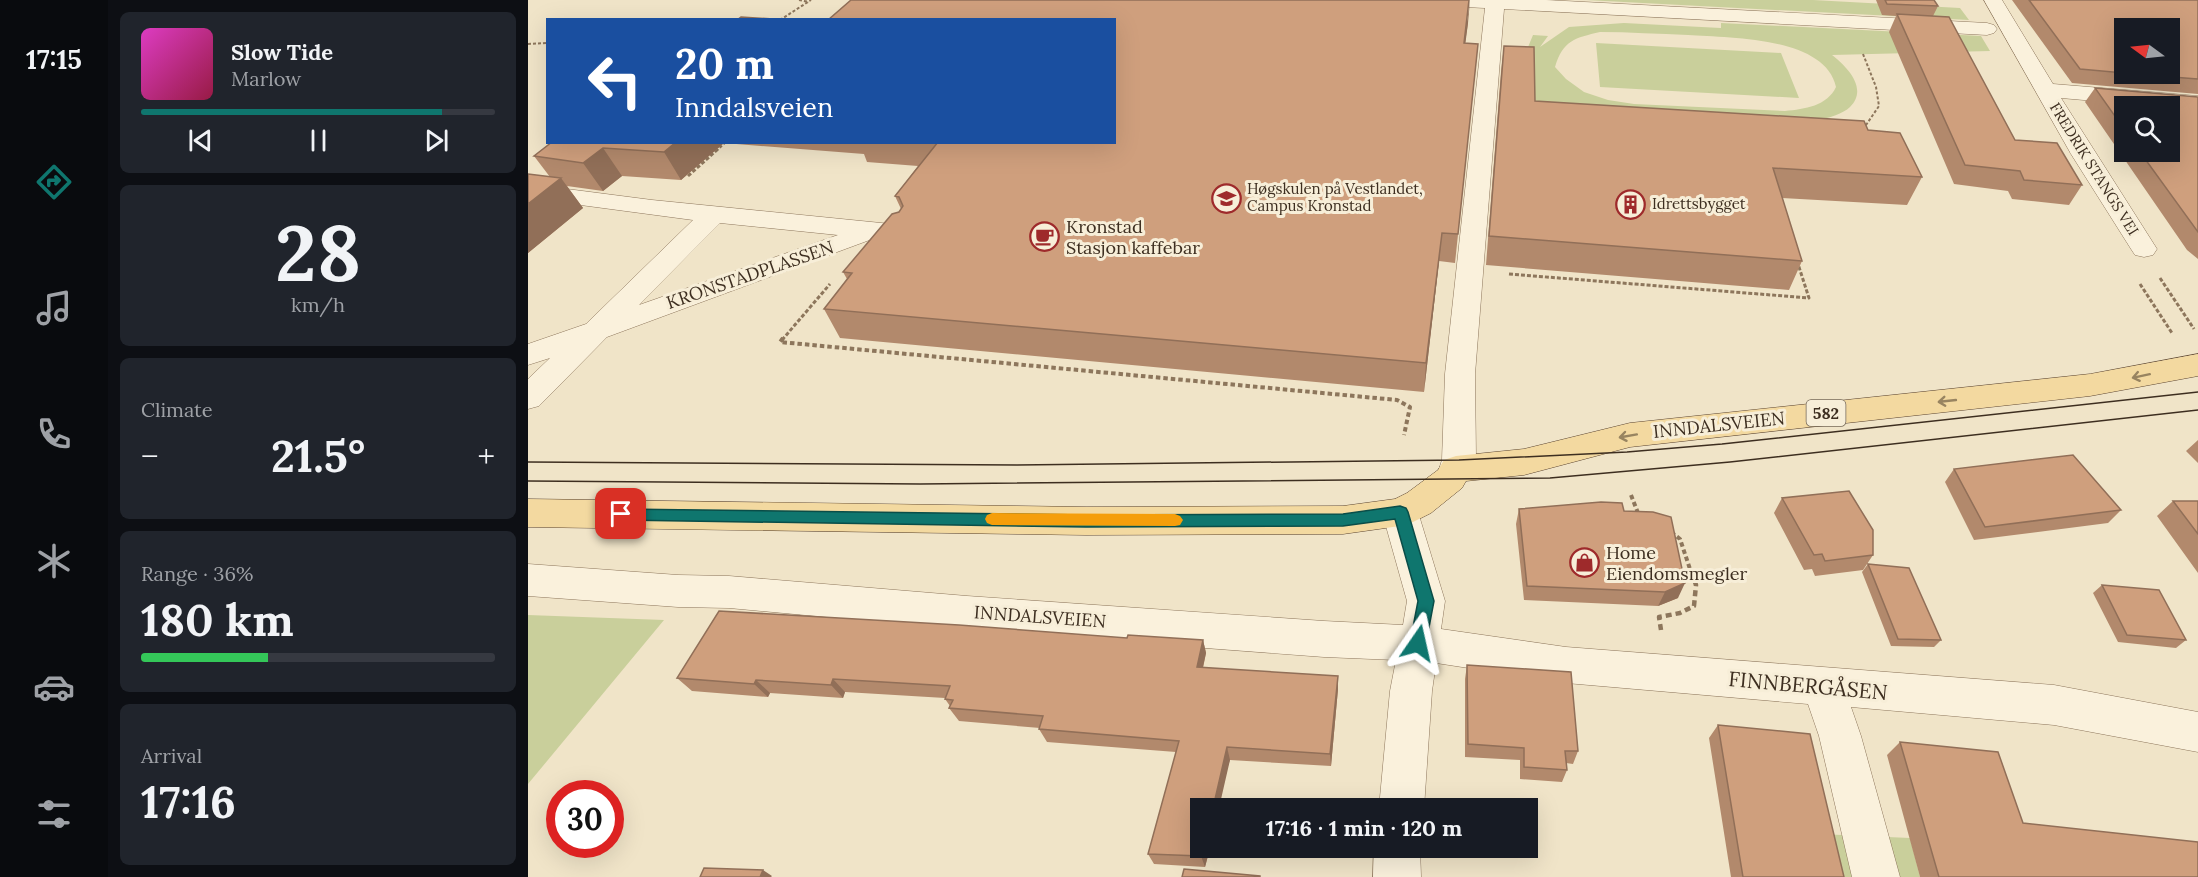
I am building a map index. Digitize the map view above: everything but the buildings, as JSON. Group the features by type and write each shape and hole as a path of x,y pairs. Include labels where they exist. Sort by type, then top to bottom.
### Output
{"main road":[{"name":"INNDALSVEIEN","path":"1456,469 1524,462 1597,442 1673,429 2090,385 2198,365"},
{"path":"528,513 1086,521 1343,520 1400,512 1419,503 1450,479 1456,469"}],"street":[{"name":"FREDRIK STANGS VEI","path":"1993,0 2045,90 2144,249"},
{"path":"1439,6 1987,29"},
{"path":"1456,469 1459,460 1461,374 1494,9"},
{"path":"2045,90 2198,103"},
{"path":"528,191 555,170"},
{"path":"528,191 714,214 888,232"},
{"name":"KRONSTADPLASSEN","path":"528,398 714,214"},
{"name":"KRONSTADPLASSEN","path":"528,355 601,327 888,232"},
{"path":"1400,512 1426,601 1411,691 1402,798"},
{"name":"INNDALSVEIEN","path":"528,580 678,591 729,592 967,613 1093,620 1324,639 1418,643"},
{"name":"FINNBERGÅSEN","path":"1418,643 1566,665 1823,688 2054,705 2198,732"},
{"path":"1823,688 1840,736 1876,877"},
{"path":"1397,858 1397,877"}],"path":[{"path":"799,0 810,1"},
{"path":"784,18 810,1"},
{"path":"528,44 546,43"},
{"path":"1855,132 1866,128 1879,106 1876,87 1863,54"},
{"path":"888,232 780,342 1396,400 1410,407 1404,435"},
{"name":"FREDRIK STANGS VEI","path":"2144,249 2163,284 2198,334"},
{"path":"1472,271 1809,298 1796,255"},
{"path":"2134,275 2176,340"},
{"path":"1631,495 1640,519"},
{"path":"1662,525 1680,539 1696,585 1694,606 1680,613 1659,616 1663,638"}],"green space":[{"path":"1586,0 1813,0 1960,8 1969,20"},
{"path":"1624,23 1721,28 1721,23 1981,36 1990,51 1832,55 1849,71 1857,92 1850,107 1819,121 1530,109 1526,52 1533,35 1548,36 1540,47 1569,27","holes":["1600,32 1727,37 1773,43 1795,49 1814,58 1828,70 1836,87 1827,98 1815,105 1785,111 1634,104 1608,100 1584,92 1566,79 1555,67 1562,51 1571,42"]},
{"path":"1596,43 1781,53 1799,98 1600,87"},
{"path":"528,615 664,620 528,784"},
{"path":"1819,834 1910,838 1920,877 1829,877"}],"tram line":[{"path":"528,462 1017,465 1459,460 1627,452 1722,444 2198,392"},
{"path":"528,481 920,484 1550,478 1730,462 2198,410"}],"slow traffic":[{"path":"992,519 1175,520"}],"place":[{"name":"Høgskulen på Vestlandet, Campus Kronstad","path":"1226,198"},
{"name":"Idrettsbygget","path":"1631,204"},
{"name":"Kronstad Stasjon kaffebar","path":"1045,237"},
{"name":"Home Eiendomsmegler","path":"1585,563"}],"route":[{"path":"621,514 1086,521 1343,520 1400,512 1426,601 1418,643"}]}
